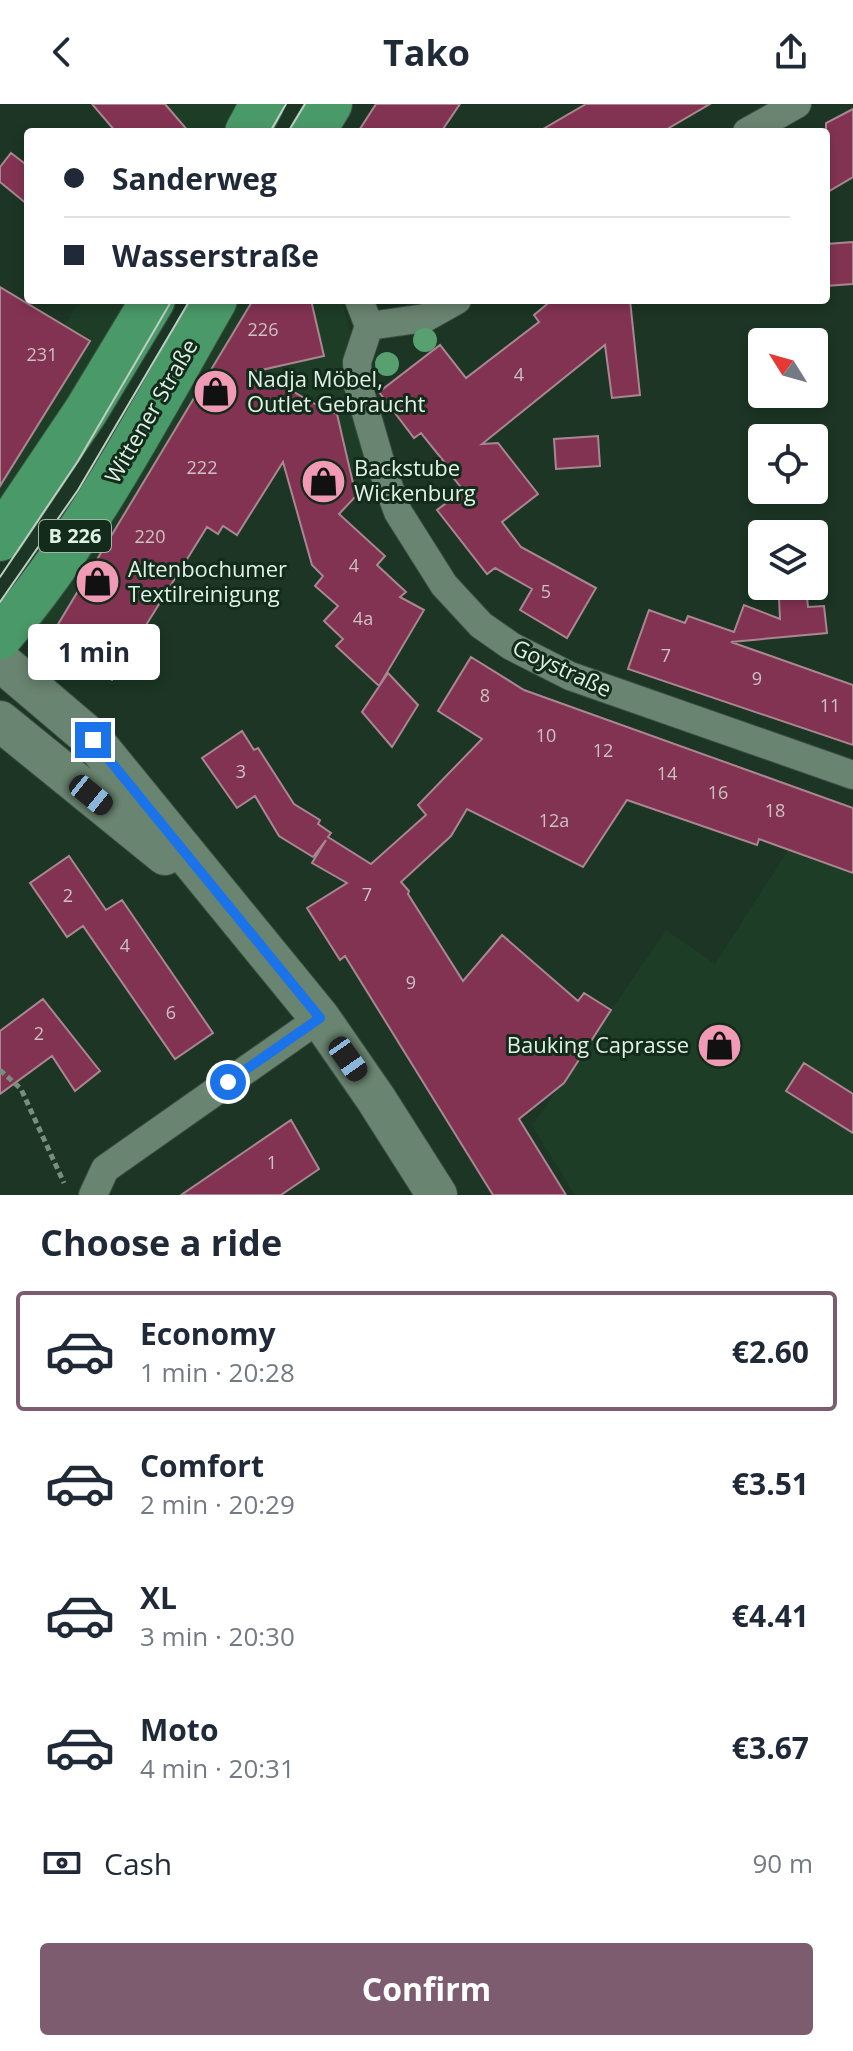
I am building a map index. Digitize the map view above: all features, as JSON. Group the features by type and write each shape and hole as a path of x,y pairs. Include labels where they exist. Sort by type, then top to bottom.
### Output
{"main road":[{"path":"315,128 330,104"},
{"name":"B 226","path":"0,539 86,411 151,304"},
{"name":"Wittener Straße","path":"0,637 24,609 89,516 213,304"}],"street":[{"path":"754,128 797,104"},
{"path":"361,304 369,326 425,318 450,304"},
{"name":"Goystraße","path":"369,326 357,362 358,385 398,512 444,585 481,625 511,646 570,676 853,775"},
{"path":"0,661 93,740 320,1018 437,1195"},
{"path":"0,721 230,908"},
{"path":"93,1195 105,1169 320,1018"}],"path":[{"path":"0,1070 21,1089 69,1195"}],"shaded area":[{"path":"123,104 244,104 230,128 144,128"},
{"path":"78,304 129,304 0,510 0,432"},
{"path":"230,304 343,304 351,337 344,367 344,391 374,475 307,548 287,474 276,468 316,402 266,372 272,362 286,370 295,355 273,311 54,678 37,658 33,645 34,629"},
{"name":"Bauking Caprasse","path":"822,797 853,808 853,1195 575,1195 532,1126 666,930 715,964"}],"building":[{"path":"92,104 165,104 186,128 113,128"},
{"path":"376,104 460,104 444,128 361,128"},
{"path":"586,104 710,104 669,128 545,128"},
{"path":"853,109 853,177 830,191 830,128 826,128 826,123"},
{"path":"11,153 24,163 24,202 0,182 0,167"},
{"path":"853,242 853,284 830,286 830,244"},
{"path":"0,287 90,341 0,486"},
{"path":"251,304 312,304 324,356 257,371 337,414 356,496 339,514 385,556 377,565 406,592 400,597 424,610 379,686 336,646 343,639 324,621 338,606 315,586 323,576 312,565 283,462 237,535 223,526 218,534 207,527 112,680 48,641"},
{"path":"547,304 630,304 640,395 612,398 605,345 482,444 498,443 538,494 502,522 521,547 596,588 567,638 520,610 532,589 495,568 487,574 437,510 463,490 421,433 414,438 379,392 440,345 466,378 539,322 534,315"},
{"path":"598,436 600,466 556,469 554,439"},
{"path":"779,600 807,600 808,607 824,606 827,633 731,642 853,685 853,745 628,669 649,610 685,623 688,616 734,632 744,605 780,619"},
{"path":"471,657 524,690 853,808 853,873 759,839 757,845 627,800 583,867 467,809 451,836 401,882 463,981 502,935 578,1001 584,993 611,1010 564,1083 519,1119 566,1195 493,1195 345,956 340,960 307,908 347,883 312,863 326,840 313,857 279,836 255,796 237,808 202,758 242,731 254,750 258,748 294,804 320,820 318,824 331,833 328,837 371,864 426,815 418,805 482,739 438,711"},
{"path":"388,673 418,705 392,747 362,712"},
{"path":"69,856 106,910 122,900 213,1033 175,1059 83,926 67,937 30,883"},
{"path":"43,999 100,1071 75,1091 52,1056 0,1094 0,1031"},
{"path":"804,1063 853,1094 853,1133 786,1091"},
{"path":"291,1120 319,1169 281,1195 181,1195"}],"tram line":[{"path":"272,128 286,104"},
{"path":"290,128 305,104"},
{"path":"0,577 78,461 170,304"},
{"path":"0,602 78,490 188,304"}],"place":[{"name":"Nadja Möbel, Outlet Gebraucht","path":"216,392"},
{"name":"Backstube Wickenburg","path":"323,481"},
{"name":"Altenbochumer Textilreinigung","path":"97,582"},
{"name":"Bauking Caprasse","path":"720,1045"}],"route":[{"path":"93,740 320,1018 228,1082"}]}
